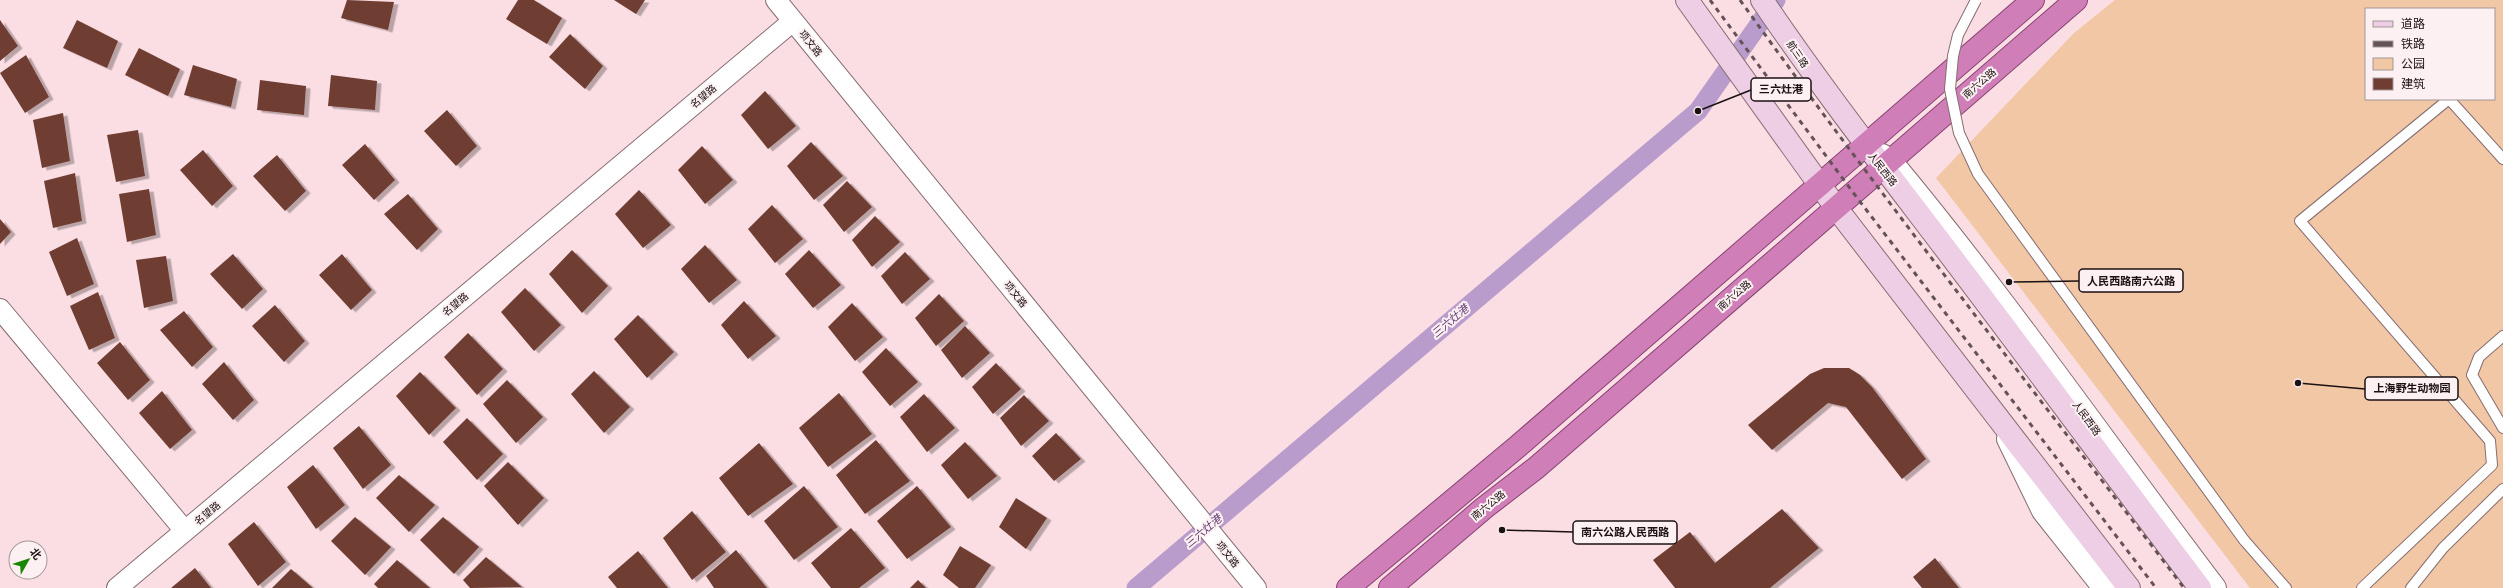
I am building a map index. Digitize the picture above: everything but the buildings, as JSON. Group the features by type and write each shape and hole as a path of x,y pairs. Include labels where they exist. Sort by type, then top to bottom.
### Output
{"highway":[{"path":"1348,588 1517,447 2033,0"},
{"name":"南六公路","path":"1390,588 1484,508 1536,468 2076,0"}],"main road":[{"path":"1686,0 1837,208 2129,588"},
{"name":"航三路","path":"1762,0 1816,80 1865,146"},
{"name":"人民西路","path":"1886,164 2200,588"}],"street":[{"name":"项文路","path":"776,0 1256,588"},
{"name":"名望路","path":"117,588 793,21"},
{"name":"人民西路","path":"1865,146 1886,164 2002,301 2093,426 2215,588"},
{"path":"0,309 185,531"},
{"path":"1997,416 2043,511 2104,588"}],"lane":[{"path":"1976,0 1958,36 1953,56 1950,89 1958,133 1978,174 2244,540 2286,588"},
{"path":"2362,588 2492,465 2490,442 2300,221 2448,100"},
{"path":"2450,100 2503,159"},
{"path":"2503,336 2479,357 2472,375 2503,428"},
{"path":"2411,588 2443,548 2503,489"}],"green space":[{"path":"2115,0 2503,0 2503,588 2250,588 1936,178 2074,33"}],"waterway":[{"name":"三六灶港","path":"1136,588 1698,111 1776,0"}],"railway":[{"path":"1710,0 1858,199 2156,588"},
{"path":"1740,0 1904,222 2184,588"}],"place":[{"name":"三六灶港","path":"1698,111"},
{"name":"人民西路南六公路","path":"2009,282"},
{"name":"上海野生动物园","path":"2298,383"},
{"name":"南六公路人民西路","path":"1502,530"}]}
